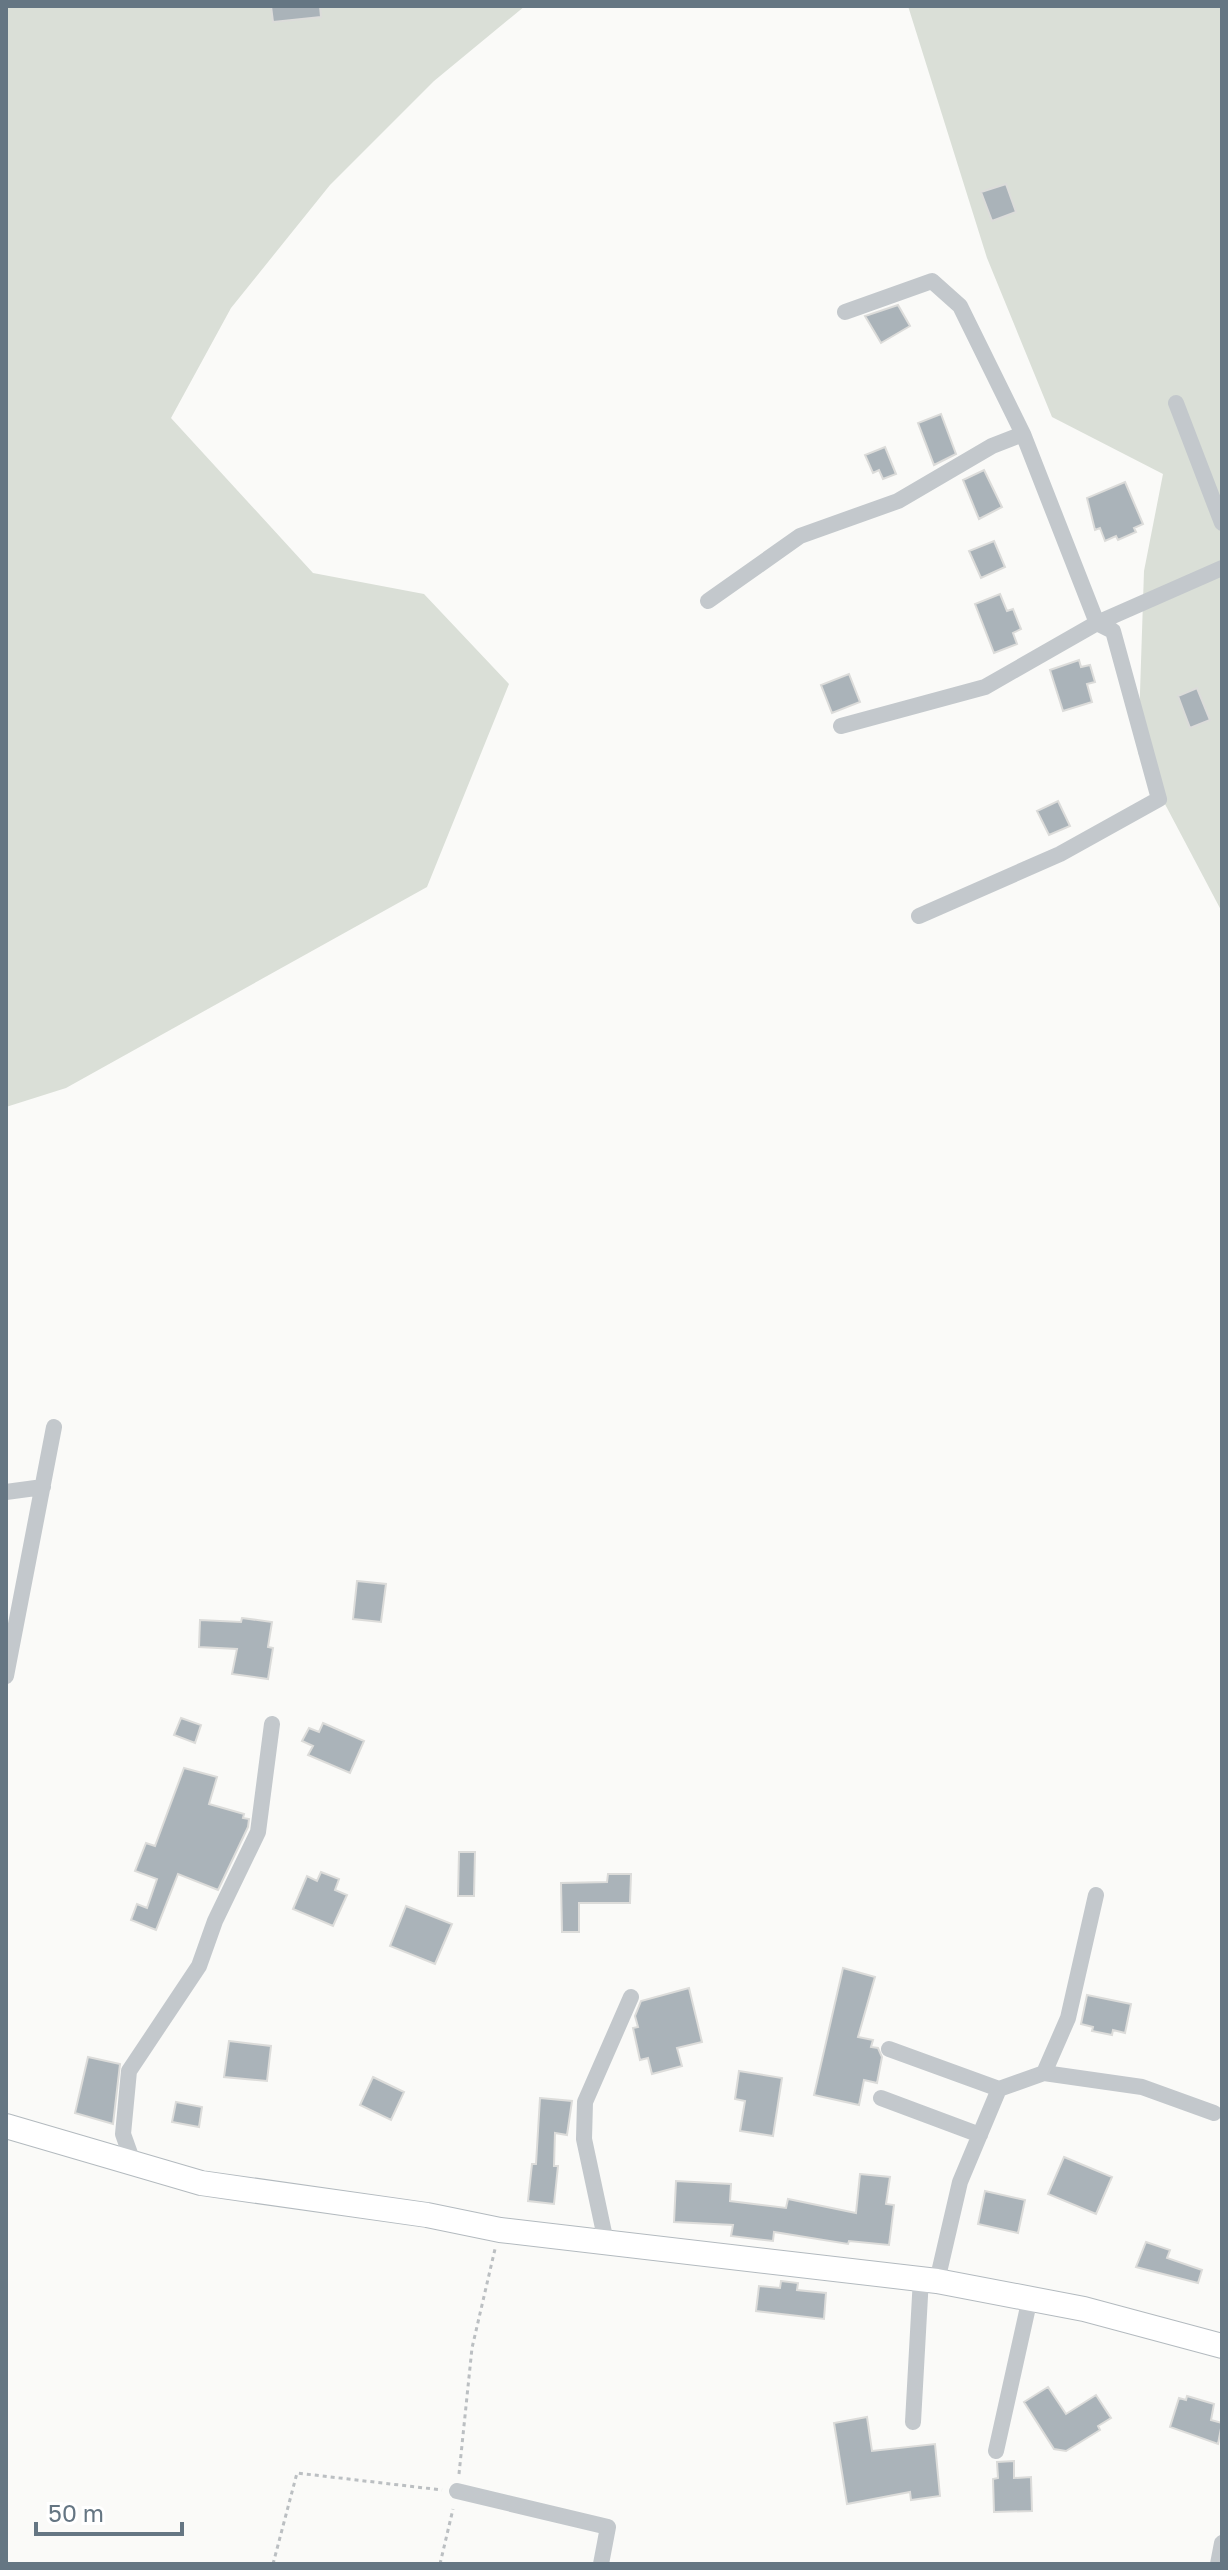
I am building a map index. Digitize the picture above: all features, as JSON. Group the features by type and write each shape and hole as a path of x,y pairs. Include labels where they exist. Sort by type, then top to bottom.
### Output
{"street":[{"path":"845,312 932,281 960,306 1023,434 1097,623 1113,631 1159,799 1060,854 919,916"},
{"path":"1176,403 1222,523"},
{"path":"708,601 800,536 898,501 992,446 1023,434"},
{"path":"841,726 985,687 1097,623 1222,568"},
{"path":"6,1676 54,1427"},
{"path":"6,1492 43,1487"},
{"path":"134,2165 123,2134 129,2071 199,1966 214,1932 215,1921 258,1832 272,1724"},
{"path":"1044,2073 1068,2018 1096,1895"},
{"path":"606,2242 584,2139 585,2102 631,1997"},
{"path":"889,2049 999,2089 1044,2073 1142,2087 1214,2113"},
{"path":"913,2422 929,2280 960,2182 999,2089"},
{"path":"881,2098 980,2135"},
{"path":"6,2126 201,2183 427,2215 500,2230 929,2280 1030,2298 1222,2346"},
{"path":"996,2451 1030,2298"},
{"path":"457,2491 608,2527 601,2564"},
{"path":"1218,2564 1222,2543"}],"path":[{"path":"440,2564 457,2491 472,2348 500,2230"},
{"path":"273,2564 297,2473 457,2491"}],"shaded area":[{"path":"6,6 525,6 434,81 330,185 231,308 171,418 313,573 424,594 509,684 427,887 66,1088 6,1107"},
{"path":"908,6 1222,6 1222,912 1138,753 1144,571 1163,474 1052,417 987,258"}],"building":[{"path":"271,6 320,6 321,17 273,22"},
{"path":"1006,184 1016,212 992,221 981,192"},
{"path":"898,305 910,326 881,343 865,316"},
{"path":"941,414 956,454 934,465 918,423"},
{"path":"885,447 896,474 883,479 879,470 873,473 865,455"},
{"path":"984,470 1002,507 979,519 963,480"},
{"path":"1125,482 1143,524 1134,528 1136,532 1118,540 1116,536 1105,541 1100,528 1095,530 1087,498"},
{"path":"994,541 1005,567 981,578 969,551"},
{"path":"1000,594 1007,611 1013,609 1021,629 1013,633 1017,644 994,653 975,604"},
{"path":"1079,660 1081,667 1090,665 1095,682 1087,684 1092,702 1063,711 1050,670"},
{"path":"849,674 860,702 832,713 821,685"},
{"path":"1197,688 1210,720 1190,728 1178,696"},
{"path":"1058,801 1070,826 1049,835 1037,811"},
{"path":"357,1581 386,1584 381,1622 353,1619"},
{"path":"242,1618 272,1622 268,1647 273,1648 268,1679 232,1674 237,1649 199,1647 200,1620 241,1622"},
{"path":"181,1718 201,1725 195,1743 174,1735"},
{"path":"323,1723 364,1741 350,1773 308,1755 313,1746 302,1741 309,1728 319,1732"},
{"path":"184,1768 217,1777 209,1804 244,1814 243,1818 249,1819 248,1827 218,1890 178,1874 156,1930 131,1920 137,1904 147,1908 157,1879 135,1871 146,1843 155,1846"},
{"path":"459,1852 475,1852 474,1896 458,1896"},
{"path":"321,1872 339,1879 335,1890 347,1895 333,1926 293,1909 307,1876 317,1881"},
{"path":"608,1874 631,1874 630,1903 579,1903 579,1932 562,1932 561,1883 607,1882"},
{"path":"406,1906 452,1924 435,1964 390,1946"},
{"path":"843,1968 875,1977 858,2037 873,2040 871,2047 878,2048 882,2057 877,2083 864,2080 859,2105 814,2095"},
{"path":"689,1988 702,2042 677,2048 682,2066 652,2074 648,2058 640,2060 633,2028 638,2027 635,2016 641,2001"},
{"path":"1087,1995 1131,2004 1125,2033 1113,2030 1112,2035 1092,2031 1093,2027 1081,2024"},
{"path":"229,2041 271,2046 267,2081 224,2077"},
{"path":"88,2057 120,2064 113,2124 75,2113"},
{"path":"739,2071 782,2078 773,2136 740,2131 745,2101 735,2099"},
{"path":"373,2077 404,2092 391,2120 360,2105"},
{"path":"540,2098 572,2101 567,2135 555,2133 554,2166 558,2166 554,2204 528,2201 532,2164 536,2164"},
{"path":"176,2102 202,2107 199,2127 172,2122"},
{"path":"1064,2157 1112,2177 1096,2214 1048,2194"},
{"path":"860,2174 890,2177 886,2204 894,2205 889,2245 849,2241 848,2244 774,2232 773,2241 731,2236 733,2225 674,2222 676,2181 731,2184 730,2201 786,2208 788,2199 856,2213"},
{"path":"985,2191 1025,2200 1018,2233 978,2224"},
{"path":"1146,2242 1170,2250 1167,2258 1202,2270 1198,2283 1136,2267"},
{"path":"781,2281 798,2283 797,2290 826,2293 824,2319 756,2311 759,2286 780,2288"},
{"path":"1048,2387 1066,2414 1096,2395 1111,2418 1098,2426 1100,2430 1066,2451 1054,2449 1024,2402"},
{"path":"1187,2396 1214,2404 1211,2420 1222,2423 1218,2444 1170,2427 1179,2398 1186,2400"},
{"path":"867,2417 872,2451 935,2444 940,2496 911,2500 910,2492 847,2504 834,2423"},
{"path":"1014,2461 1014,2478 1031,2477 1032,2511 994,2512 993,2479 998,2478 997,2462"}]}
